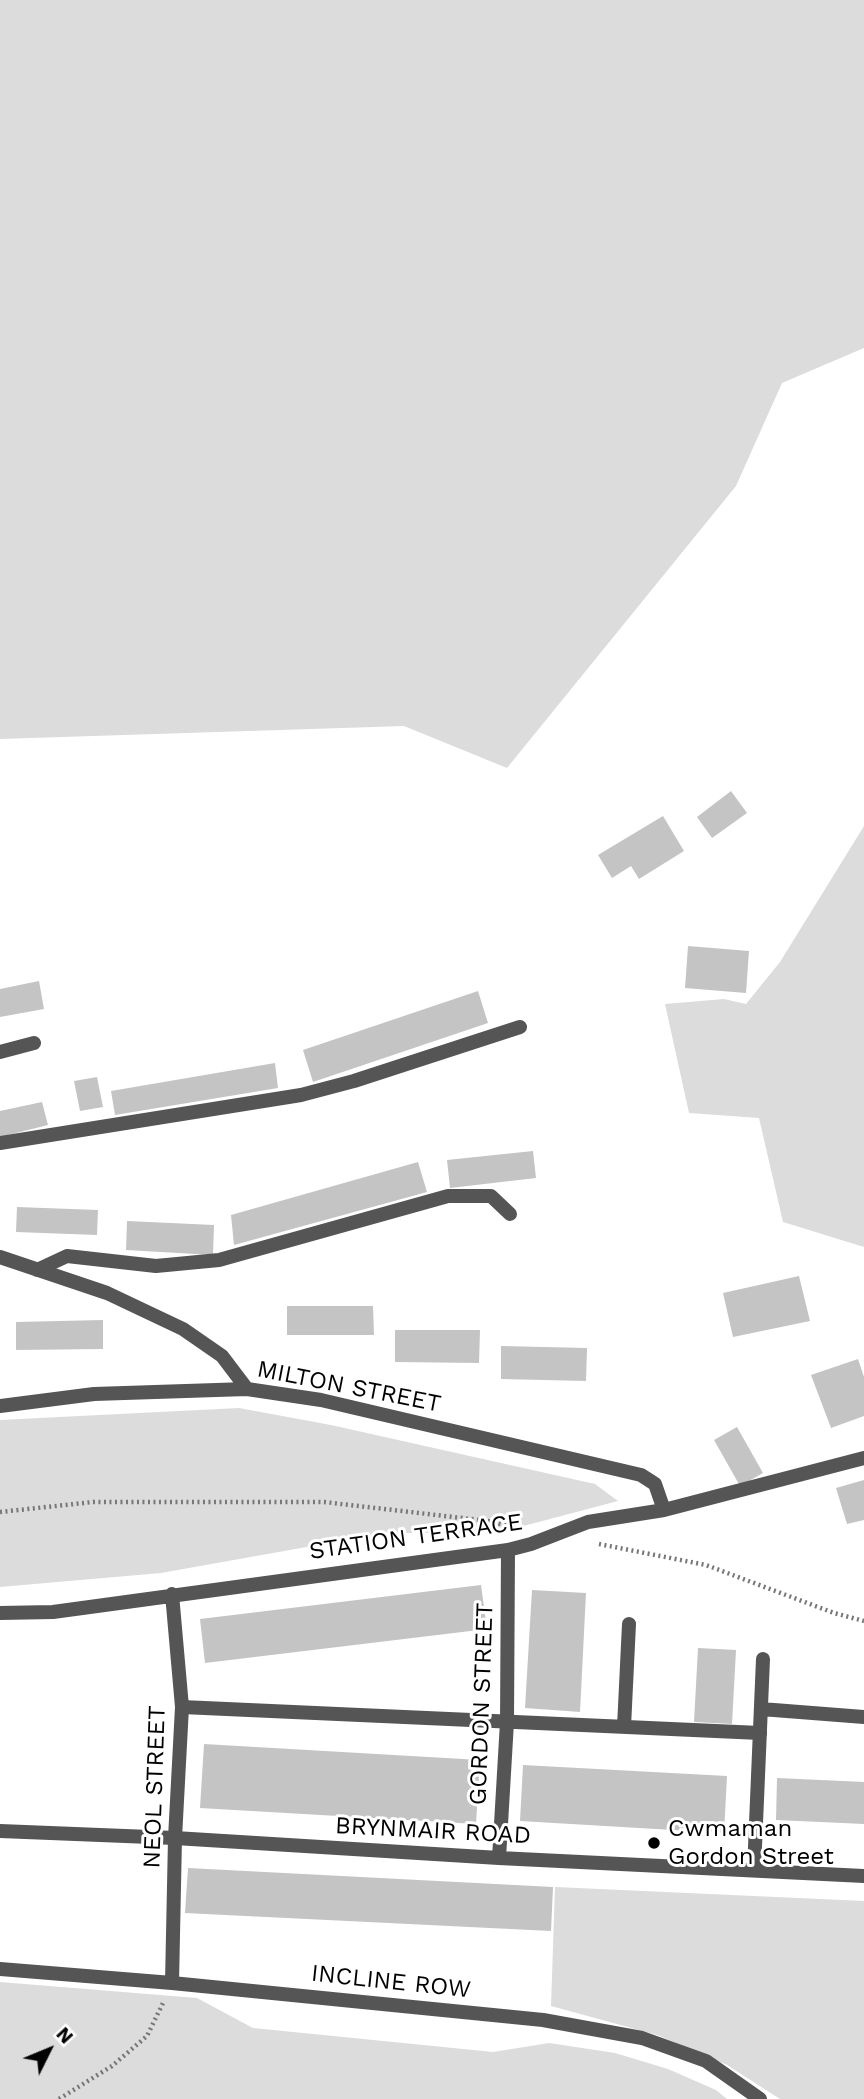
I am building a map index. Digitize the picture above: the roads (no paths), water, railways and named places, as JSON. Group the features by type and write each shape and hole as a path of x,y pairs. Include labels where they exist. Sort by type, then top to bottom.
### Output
{"street":[{"path":"0,1143 301,1095 354,1081 520,1027"},
{"path":"0,1052 34,1043"},
{"path":"37,1270 67,1256 156,1265 219,1260 448,1196 491,1196 510,1214"},
{"path":"0,1257 107,1293 183,1329 222,1356 247,1390"},
{"name":"MILTON STREET","path":"0,1406 94,1394 247,1390 321,1400 641,1475 655,1484 664,1510"},
{"name":"STATION TERRACE","path":"0,1613 53,1612 508,1550 588,1522 664,1510 864,1458"},
{"name":"GORDON STREET","path":"499,1858 507,1722 508,1550"},
{"name":"NEOL STREET","path":"172,1594 182,1707 175,1838 172,1983"},
{"path":"624,1727 629,1624"},
{"path":"754,1870 763,1659"},
{"path":"182,1707 760,1733"},
{"path":"761,1709 864,1717"},
{"name":"BRYNMAIR ROAD","path":"0,1831 175,1838 499,1858 864,1876"},
{"name":"INCLINE ROW","path":"0,1969 172,1983 543,2020 642,2038 706,2061 760,2099"}],"place":[{"name":"Cwmaman Gordon Street","path":"654,1843"}]}
